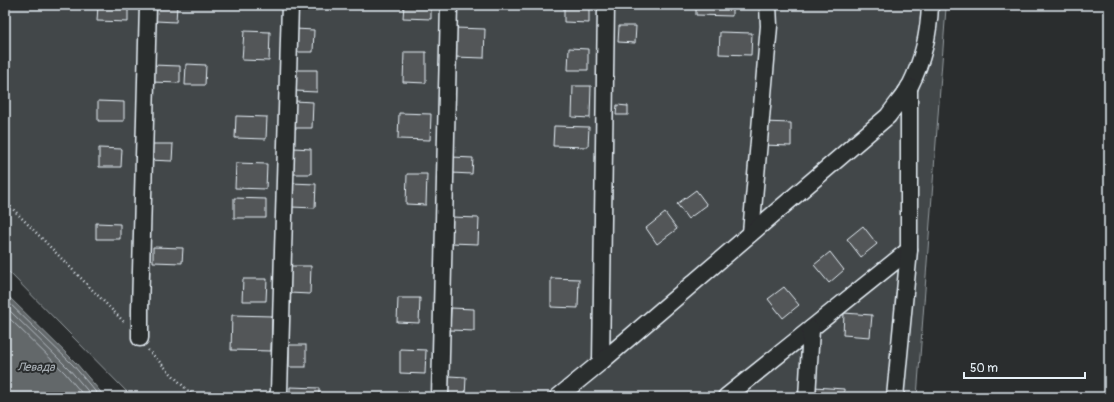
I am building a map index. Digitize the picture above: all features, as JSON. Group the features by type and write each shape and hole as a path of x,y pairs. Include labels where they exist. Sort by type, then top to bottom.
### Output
{"street":[{"path":"140,338 148,5"},
{"path":"277,397 279,392 290,5"},
{"path":"440,397 449,5"},
{"path":"602,362 606,5"},
{"path":"751,234 769,26 768,5"},
{"path":"558,397 602,362 888,116 909,87 924,54 930,20 930,5"},
{"path":"895,397 909,250 909,87"},
{"path":"726,397 909,250"},
{"path":"807,397 811,328"}],"path":[{"path":"5,201 140,338 145,347 194,397"}],"shaded area":[{"path":"5,5 944,5 946,8 917,397 132,397 5,268"}],"water":[{"name":"Левада","path":"5,293 76,363 105,397 5,397"}],"building":[{"path":"5,5 7,5 6,25 5,25"},
{"path":"98,5 128,5 128,22 97,21"},
{"path":"156,5 177,5 176,22 156,21"},
{"path":"298,5 317,5 317,10 298,10"},
{"path":"404,5 431,5 431,19 403,18"},
{"path":"485,5 485,7 456,6"},
{"path":"696,5 732,5 732,16 696,15"},
{"path":"564,8 589,8 589,23 564,22"},
{"path":"619,26 636,26 635,43 618,42"},
{"path":"455,28 485,29 484,58 454,57"},
{"path":"295,29 314,30 313,52 294,52"},
{"path":"244,31 270,32 269,61 242,60"},
{"path":"720,32 752,33 751,55 719,54"},
{"path":"569,48 588,49 588,70 568,70"},
{"path":"404,52 426,52 426,83 403,82"},
{"path":"186,64 206,65 205,85 185,85"},
{"path":"152,65 180,66 180,83 151,82"},
{"path":"296,70 317,70 317,92 295,91"},
{"path":"573,86 591,86 590,118 572,117"},
{"path":"98,101 124,102 124,121 98,121"},
{"path":"295,101 313,102 312,128 294,128"},
{"path":"617,105 628,106 628,115 616,115"},
{"path":"5,113 7,113 7,132 5,132"},
{"path":"399,113 431,114 430,140 398,139"},
{"path":"236,116 267,117 266,139 235,138"},
{"path":"763,122 791,123 791,146 762,145"},
{"path":"554,126 589,127 588,147 553,146"},
{"path":"149,144 173,144 172,161 148,160"},
{"path":"99,148 122,149 121,167 99,167"},
{"path":"294,148 311,149 311,174 293,174"},
{"path":"452,157 473,158 472,174 451,173"},
{"path":"236,163 267,164 266,189 235,188"},
{"path":"407,174 427,174 426,205 406,204"},
{"path":"291,183 316,184 315,208 291,207"},
{"path":"696,190 707,205 688,219 677,204"},
{"path":"234,198 266,199 266,218 234,218"},
{"path":"665,213 677,229 657,244 646,228"},
{"path":"451,217 479,218 478,244 451,243"},
{"path":"96,223 120,224 120,239 96,239"},
{"path":"863,226 877,244 861,257 847,239"},
{"path":"153,247 183,248 182,263 153,262"},
{"path":"830,252 844,270 829,283 814,265"},
{"path":"290,266 311,266 310,294 289,293"},
{"path":"551,278 579,279 578,308 551,307"},
{"path":"243,279 267,279 266,301 242,301"},
{"path":"784,287 799,305 783,318 768,299"},
{"path":"398,298 420,298 419,323 397,322"},
{"path":"451,308 474,309 474,331 450,330"},
{"path":"844,313 872,315 870,337 843,335"},
{"path":"232,315 272,316 271,351 231,350"},
{"path":"289,345 306,345 306,367 289,367"},
{"path":"400,349 426,350 425,374 400,373"},
{"path":"449,376 466,377 465,397 448,397"},
{"path":"290,387 319,388 319,397 290,397"},
{"path":"814,387 844,389 844,397 813,397"}]}
